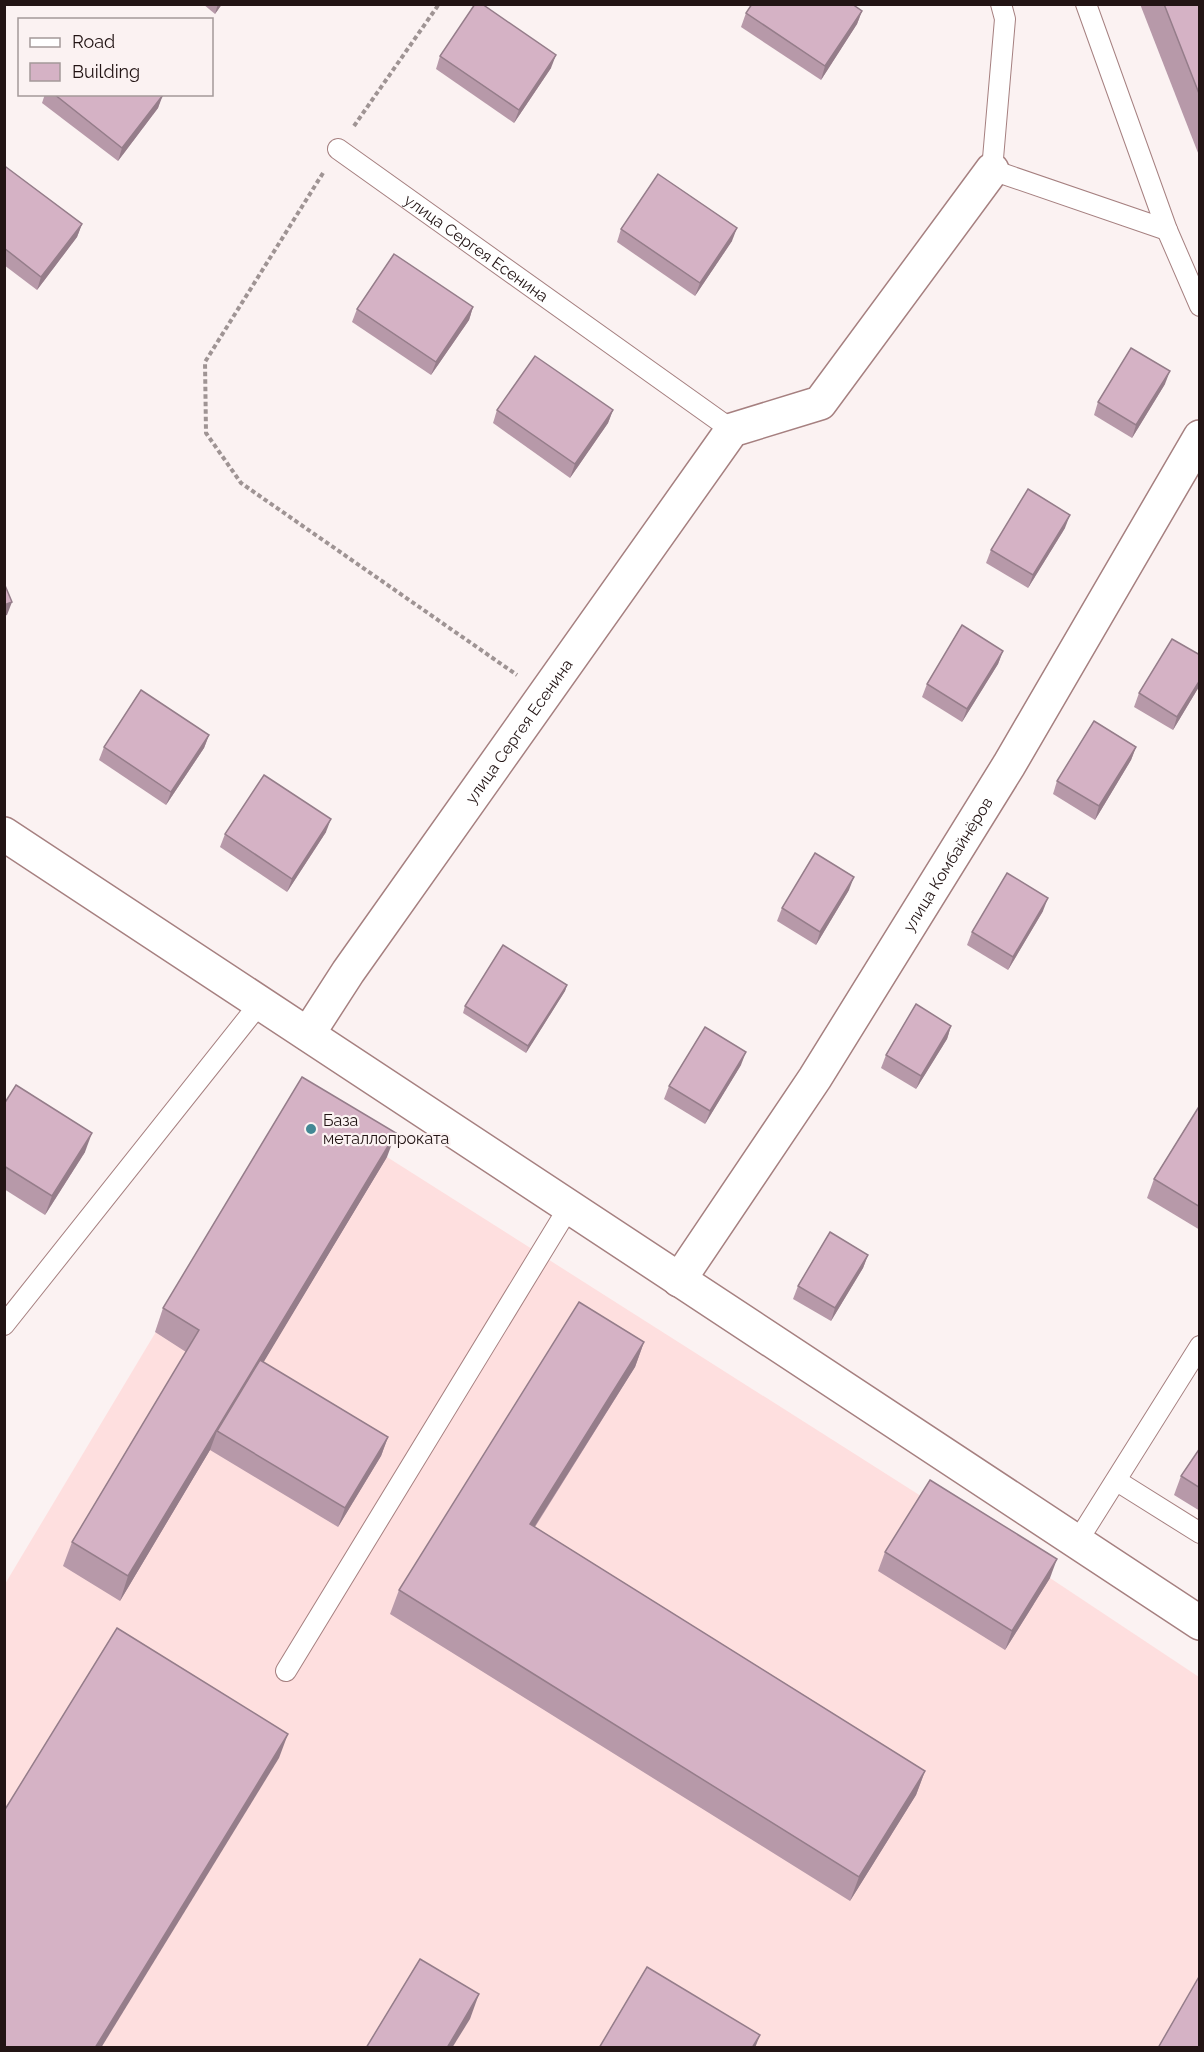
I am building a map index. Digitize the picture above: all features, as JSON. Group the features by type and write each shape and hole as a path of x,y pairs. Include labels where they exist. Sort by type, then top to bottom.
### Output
{"street":[{"path":"732,430 820,403 992,170"},
{"name":"улица Сергея Есенина","path":"308,1034 348,972 732,430"},
{"name":"улица Комбайнёров","path":"679,1280 821,1068 1009,765 1200,437"},
{"path":"4,834 1200,1623"}],"lane":[{"path":"1001,4 1005,19 992,170 1167,230"},
{"path":"1086,4 1167,230 1200,306"},
{"name":"улица Сергея Есенина","path":"338,149 732,430"},
{"path":"4,1325 260,1003"},
{"path":"286,1671 568,1207"},
{"path":"1077,1542 1200,1346"},
{"path":"1117,1480 1200,1533"}],"path":[{"path":"439,4 338,149 205,362 206,433 241,483 544,695"}],"shaded area":[{"path":"294,1101 387,1157 1050,1578 1199,1677 1199,1991 1161,2047 5,2048 5,1584"}],"building":[{"path":"475,4 482,4 556,55 519,110 440,56"},
{"path":"752,4 852,4 862,11 825,66 746,13"},
{"path":"1164,4 1200,4 1200,96"},
{"path":"57,96 162,96 122,148"},
{"path":"6,167 82,224 41,277 4,248 4,169"},
{"path":"658,174 737,228 700,283 621,229"},
{"path":"394,254 473,307 436,362 357,309"},
{"path":"1131,348 1170,371 1136,425 1098,402"},
{"path":"535,356 613,410 575,464 497,410"},
{"path":"1028,489 1070,515 1033,575 991,550"},
{"path":"4,583 12,602 4,605"},
{"path":"962,625 1003,651 967,709 927,684"},
{"path":"1172,639 1200,655 1200,680 1177,717 1139,693"},
{"path":"141,690 209,735 171,792 104,747"},
{"path":"1094,721 1136,747 1099,806 1057,781"},
{"path":"264,775 331,819 292,879 225,834"},
{"path":"815,853 854,877 820,932 782,908"},
{"path":"1007,873 1048,898 1013,957 972,932"},
{"path":"503,945 567,985 528,1046 465,1006"},
{"path":"916,1004 951,1026 921,1076 886,1055"},
{"path":"705,1027 746,1052 710,1111 669,1086"},
{"path":"302,1077 396,1133 128,1576 72,1542 199,1330 163,1308"},
{"path":"16,1085 92,1133 52,1196 4,1166 4,1104"},
{"path":"1200,1105 1200,1207 1154,1179"},
{"path":"830,1232 868,1255 835,1308 798,1286"},
{"path":"579,1302 644,1342 530,1524 925,1771 859,1877 399,1590"},
{"path":"260,1360 388,1437 345,1508 217,1431"},
{"path":"1200,1448 1200,1488 1181,1476"},
{"path":"930,1480 1057,1559 1012,1631 885,1552"},
{"path":"117,1628 288,1734 95,2048 4,2048 4,1811"},
{"path":"420,1959 479,1994 447,2048 366,2048"},
{"path":"647,1967 760,2035 752,2048 599,2048"},
{"path":"1200,1975 1200,2048 1158,2048"}],"place":[{"name":"База металлопроката","path":"311,1129"}]}
